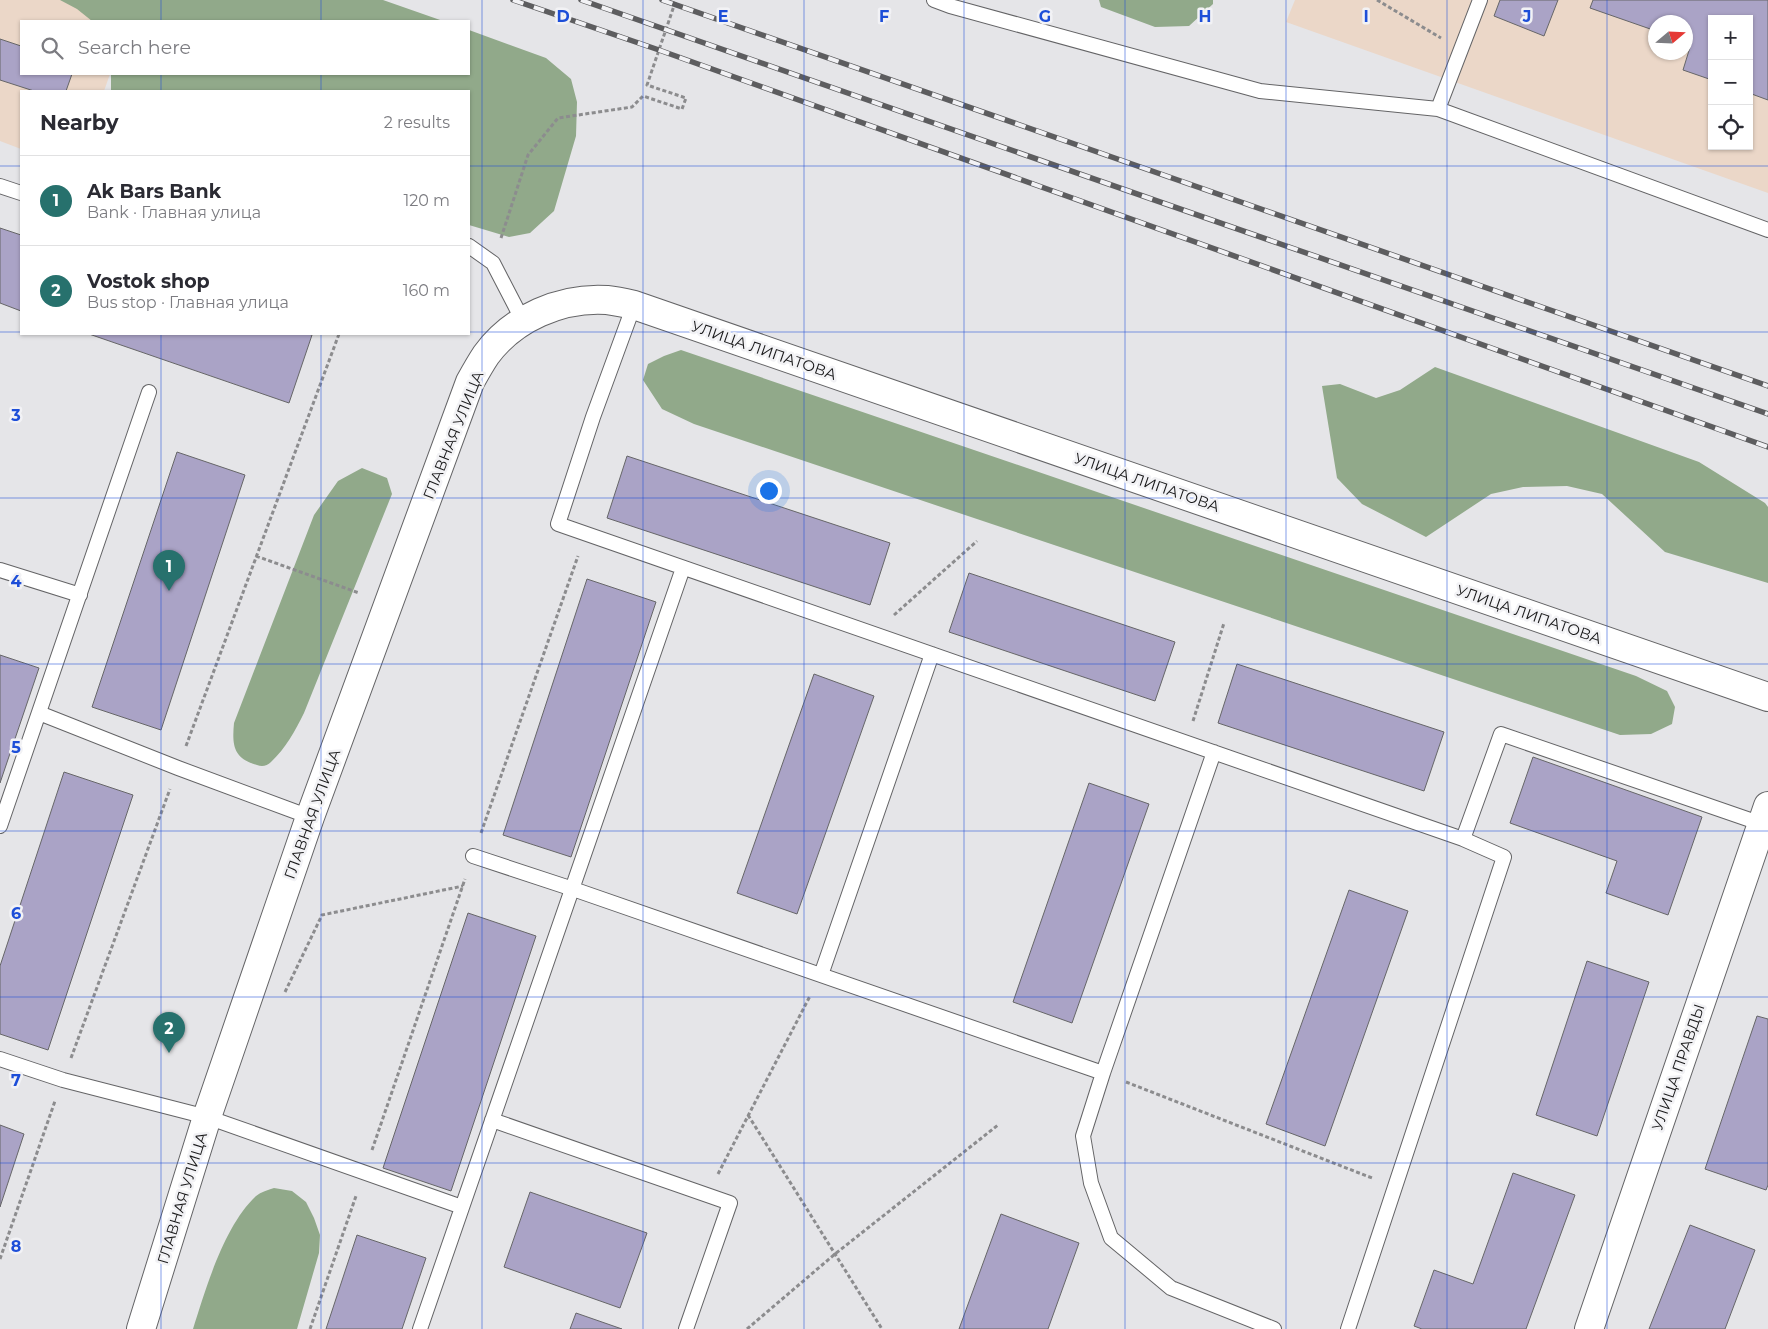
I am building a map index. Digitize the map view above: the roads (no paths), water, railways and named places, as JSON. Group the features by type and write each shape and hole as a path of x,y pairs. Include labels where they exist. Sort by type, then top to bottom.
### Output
{"street":[{"name":"УЛИЦА ЛИПАТОВА","path":"523,321 549,308 574,301 607,300 634,305 1768,697"},
{"name":"ГЛАВНАЯ УЛИЦА","path":"141,1329 207,1117 310,817 470,382 486,355 504,336 523,321"},
{"name":"УЛИЦА ПРАВДЫ","path":"1589,1329 1765,815"}],"lane":[{"path":"934,0 1260,92 1438,109 1768,230"},
{"path":"1438,109 1480,0"},
{"path":"0,186 20,193"},
{"path":"470,247 494,264 523,321"},
{"path":"634,305 593,417 558,524 1464,839 1504,856 1348,1329"},
{"path":"0,826 5,798 39,713 149,392"},
{"path":"420,1329 684,568"},
{"path":"0,570 80,595"},
{"path":"821,975 932,654"},
{"path":"39,713 178,768 310,817"},
{"path":"1464,839 1501,734 1765,815"},
{"path":"1214,752 1083,1136 1091,1182 1111,1238 1170,1288 1274,1329"},
{"path":"473,856 1103,1073"},
{"path":"0,1059 63,1080 207,1117 462,1207"},
{"path":"492,1120 730,1203 686,1329"}],"railway":[{"path":"513,0 659,50 1768,447"},
{"path":"581,0 1768,414"},
{"path":"662,0 1768,386"}],"place":[{"name":"Ak Bars Bank","path":"169,591"},
{"name":"Vostok shop","path":"169,1053"}]}
